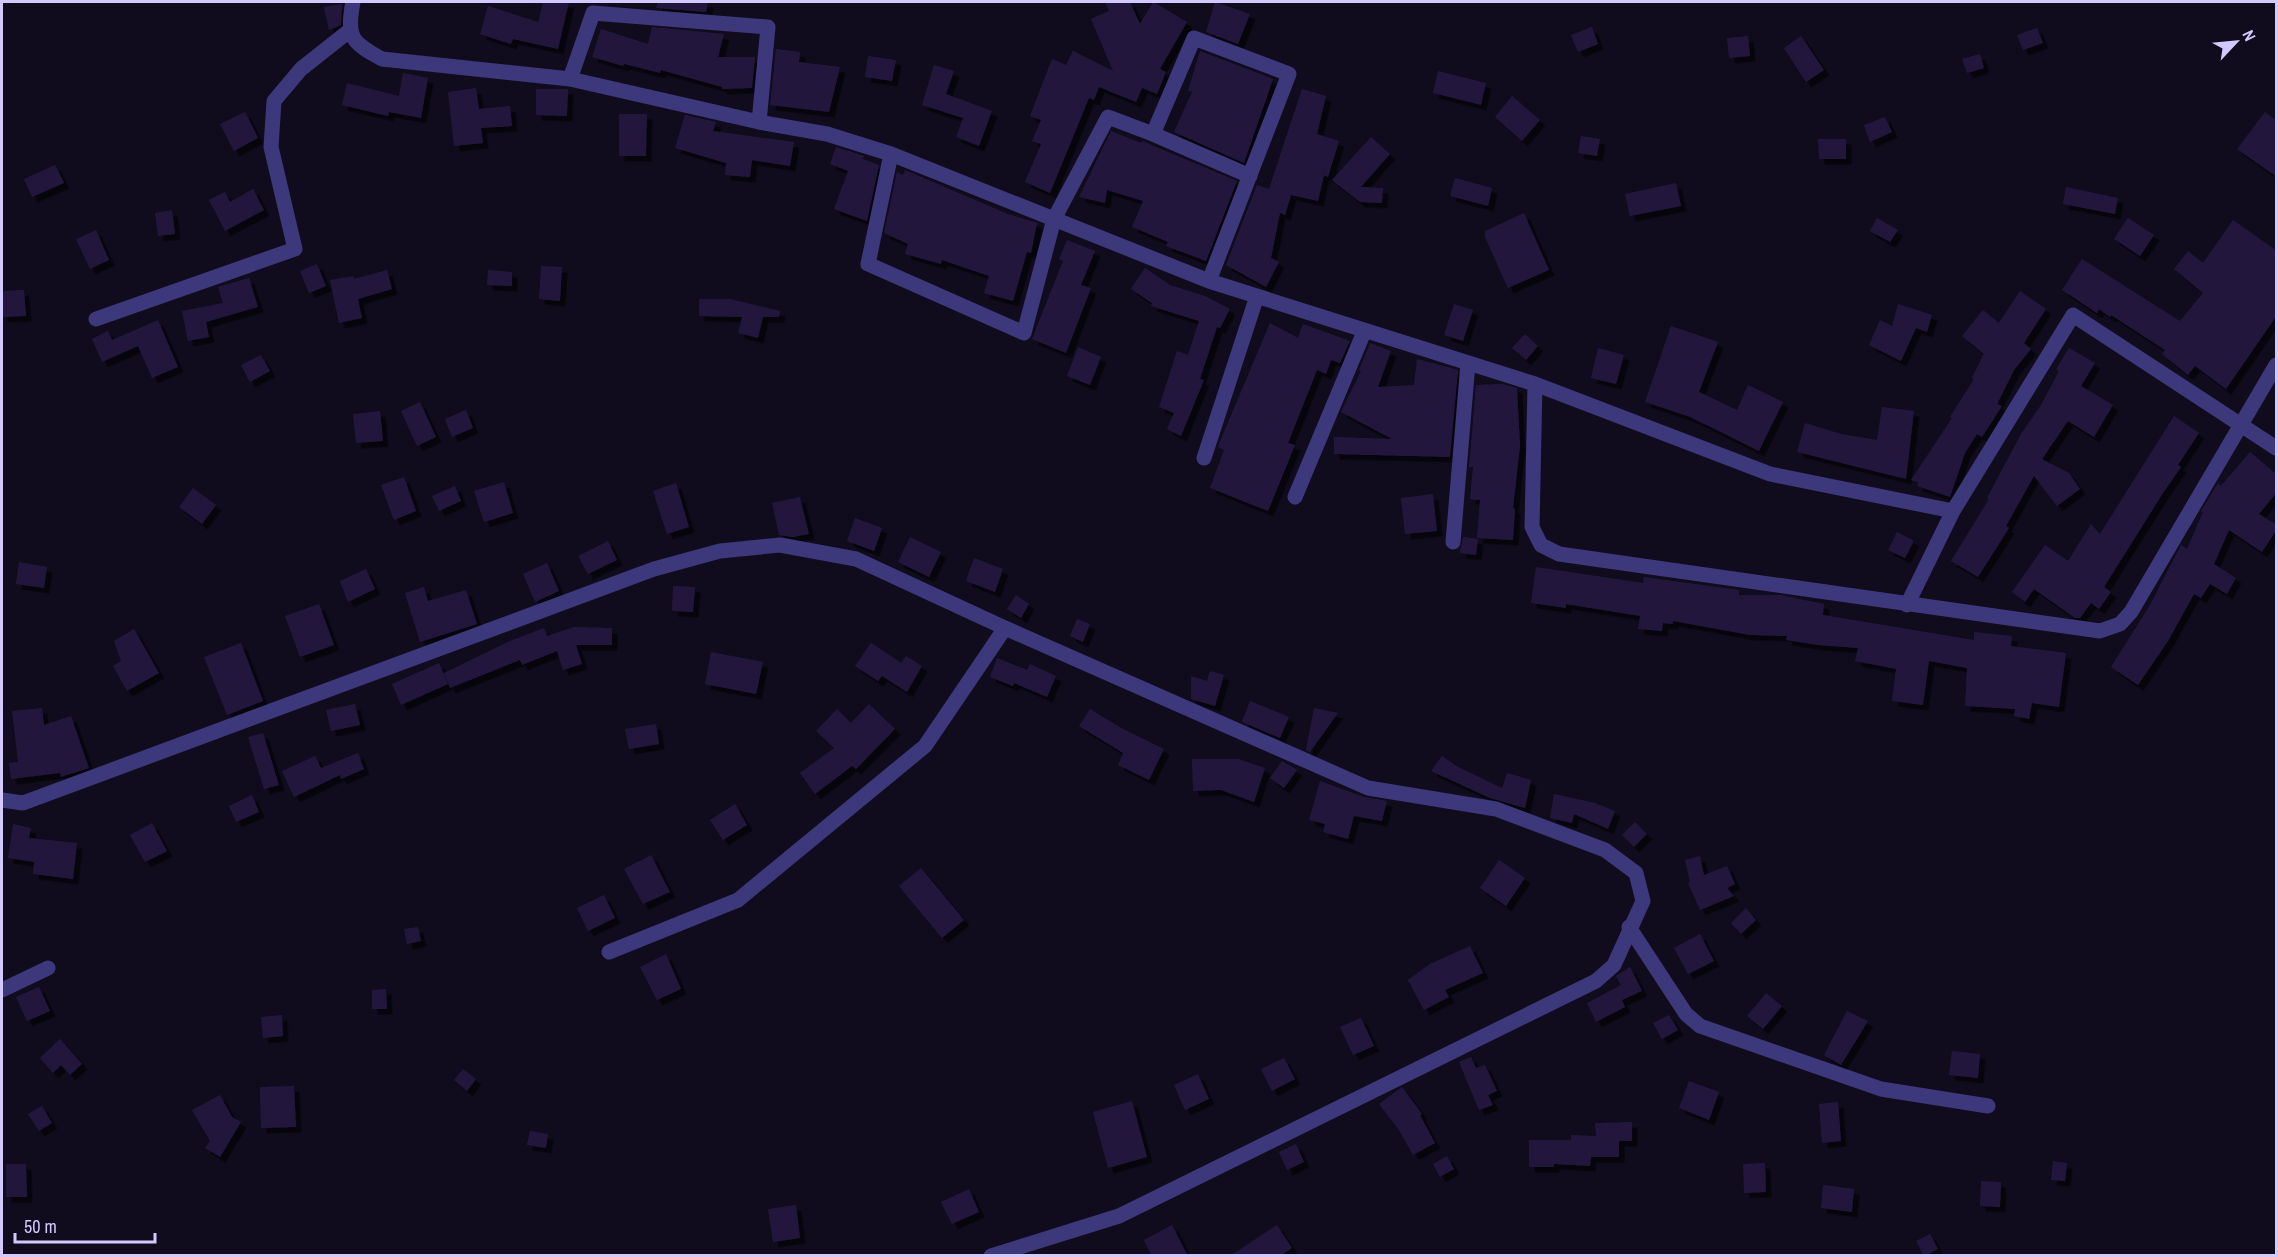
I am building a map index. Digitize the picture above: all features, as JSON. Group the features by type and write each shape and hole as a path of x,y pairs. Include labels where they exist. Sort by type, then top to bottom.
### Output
{"street":[{"path":"353,2 349,31 358,46 382,59 570,79 759,122 827,134 891,154 1209,281 1364,332 1535,384 1770,474 1953,511"},
{"path":"570,79 593,13 768,27 759,122"},
{"path":"96,319 295,249 271,147 274,101 301,69 349,31"},
{"path":"1153,134 1194,38 1289,74 1209,281"},
{"path":"891,154 868,264 1023,333 1054,219 1108,117 1250,176"},
{"path":"1204,458 1257,296"},
{"path":"1907,605 1953,511 2073,315 2277,448"},
{"path":"1295,497 1364,332"},
{"path":"1453,542 1468,363"},
{"path":"1535,384 1532,527 1541,545 1559,554 2100,631 2120,624 2131,612 2277,365"},
{"path":"2,800 23,803 654,568 720,551 780,545 856,559 1005,628 1368,788 1496,809 1605,850 1636,873 1643,901 1629,927 1614,965 1596,981 1119,1216 991,1256"},
{"path":"609,952 738,900 925,746 1005,628"},
{"path":"1629,927 1686,1014 1700,1026 1881,1089 1988,1106"},
{"path":"2,990 48,968"}],"building":[{"path":"543,2 569,2 558,49 513,39 511,44 480,34 488,6 538,22"},
{"path":"658,2 708,2 706,12 656,8"},
{"path":"1105,2 1130,2 1140,24 1153,2 1187,22 1160,69 1166,72 1157,94 1142,88 1136,102 1099,87 1094,100 1089,98 1050,193 1025,182 1041,144 1032,141 1041,120 1030,116 1052,59 1066,65 1073,51 1113,71 1091,19 1109,11"},
{"path":"1215,2 1250,14 1238,44 1206,32"},
{"path":"342,4 341,25 329,30 324,7"},
{"path":"652,27 724,34 718,57 755,57 752,88 722,89 722,87 661,70 660,73 592,57 601,29 648,44"},
{"path":"1592,27 1598,44 1578,52 1571,35"},
{"path":"2037,28 2043,43 2023,50 2017,35"},
{"path":"1748,36 1750,56 1729,58 1727,38"},
{"path":"1801,36 1824,70 1806,82 1784,48"},
{"path":"776,49 800,52 799,62 840,67 829,112 770,105"},
{"path":"1200,51 1273,79 1244,163 1174,132 1192,92 1188,91"},
{"path":"1980,54 1984,68 1967,73 1962,59"},
{"path":"868,56 896,60 892,81 865,77"},
{"path":"934,65 954,71 946,94 992,111 979,146 956,137 963,118 922,105"},
{"path":"1438,71 1486,83 1481,105 1433,93"},
{"path":"403,73 428,78 421,118 389,112 388,116 342,105 347,83 399,96"},
{"path":"476,88 479,109 510,106 512,126 481,128 483,143 454,146 448,92"},
{"path":"536,89 568,89 567,116 536,115"},
{"path":"1302,89 1326,96 1317,134 1339,141 1328,177 1324,175 1318,201 1291,195 1285,215 1280,213 1271,258 1279,262 1266,287 1226,265 1257,185 1269,189"},
{"path":"1512,96 1540,120 1522,141 1495,117"},
{"path":"245,112 258,138 234,151 220,124"},
{"path":"2265,112 2277,121 2277,177 2237,149"},
{"path":"619,114 647,114 646,156 619,156"},
{"path":"685,115 716,122 713,131 794,142 790,166 752,160 750,177 725,175 726,163 675,148"},
{"path":"1885,117 1892,132 1870,142 1864,125"},
{"path":"1111,131 1141,143 1142,141 1237,181 1206,261 1166,246 1168,242 1132,227 1143,201 1107,190 1105,203 1079,197"},
{"path":"1581,136 1600,139 1597,156 1578,153"},
{"path":"1371,137 1390,154 1361,187 1383,188 1382,203 1360,202 1332,180"},
{"path":"1818,139 1846,139 1846,159 1819,159"},
{"path":"836,147 864,156 863,159 879,165 867,221 834,209 848,171 830,164"},
{"path":"55,165 64,183 32,197 24,179"},
{"path":"905,170 1008,214 1037,223 1031,253 1027,252 1013,301 984,293 989,276 942,260 941,264 905,254 908,244 884,233 897,172 903,175"},
{"path":"1455,178 1492,188 1488,206 1450,196"},
{"path":"1676,183 1681,206 1630,216 1625,194"},
{"path":"2066,187 2118,198 2115,214 2063,204"},
{"path":"253,189 264,210 225,231 209,200 225,192 230,202"},
{"path":"172,210 175,234 158,236 155,213"},
{"path":"1524,213 1549,270 1508,288 1485,237 1485,231"},
{"path":"1877,218 1898,230 1890,242 1870,231"},
{"path":"2128,218 2154,235 2140,256 2114,239"},
{"path":"2233,220 2277,251 2277,315 2226,389 2195,366 2188,375 2162,354 2165,350 2111,315 2110,317 2099,309 2097,313 2062,290 2082,259 2180,321 2203,293 2174,269 2188,251 2203,263"},
{"path":"96,230 109,260 90,269 76,239"},
{"path":"1067,240 1095,251 1081,285 1091,288 1066,353 1032,339 1063,261 1059,259"},
{"path":"317,264 326,286 309,293 300,271"},
{"path":"541,266 562,267 560,301 539,299"},
{"path":"1145,268 1170,285 1205,296 1230,309 1220,328 1217,327 1200,379 1204,380 1181,436 1167,429 1174,413 1159,407 1177,351 1188,355 1199,321 1151,306 1152,303 1131,289"},
{"path":"387,270 392,289 358,299 362,318 339,323 330,280 353,276 354,279"},
{"path":"488,270 512,272 512,286 487,285"},
{"path":"249,278 258,307 206,322 209,337 188,341 182,311 223,303 218,287"},
{"path":"24,290 26,316 2,317 2,291"},
{"path":"2020,291 2046,309 2024,343 2031,349 2014,370 1997,404 2002,406 1982,437 1977,434 1965,453 1950,497 1917,486 1918,482 1911,480 1952,418 1950,417 1974,379 1972,378 1984,354 1962,336 1983,310 1999,323"},
{"path":"699,299 730,299 780,311 779,317 763,317 758,338 738,333 742,317 699,316"},
{"path":"1454,304 1473,310 1463,341 1444,335"},
{"path":"1898,304 1932,315 1927,332 1916,328 1901,361 1869,345 1880,320 1892,326"},
{"path":"158,320 178,367 152,378 138,346 102,362 92,339 108,331 112,340"},
{"path":"1270,323 1298,338 1303,324 1350,341 1340,363 1331,360 1326,374 1317,370 1288,443 1295,445 1268,511 1210,488 1224,450 1218,447 1219,444"},
{"path":"1671,326 1718,342 1699,392 1737,410 1748,385 1783,402 1759,451 1690,417 1645,402"},
{"path":"1525,334 1538,346 1526,360 1512,348"},
{"path":"1370,343 1391,351 1378,387 1414,385 1417,359 1458,370 1450,457 1334,454 1334,437 1392,439 1341,412 1361,371 1359,370"},
{"path":"1078,347 1101,357 1090,385 1067,376"},
{"path":"1598,348 1624,355 1616,384 1591,378"},
{"path":"2069,348 2095,363 2081,386 2113,405 2094,437 2068,421 2042,459 2069,473 2080,489 2057,506 2034,476 2006,526 2009,528 1978,577 1951,561 1989,499 1987,498 2021,434 2041,405 2059,371 2056,369"},
{"path":"261,355 270,371 250,382 241,365"},
{"path":"1502,384 1517,388 1520,446 1513,508 1515,509 1513,540 1477,538 1480,500 1470,499 1473,467 1469,467 1476,385"},
{"path":"420,402 436,437 417,446 401,411"},
{"path":"1882,407 1914,411 1906,479 1797,452 1805,423 1841,434 1877,440"},
{"path":"466,410 473,428 452,437 445,419"},
{"path":"380,411 383,441 356,443 353,414"},
{"path":"2174,416 2199,433 2178,465 2181,467 2104,587 2111,592 2099,609 2091,603 2080,618 2075,618 2034,589 2025,602 2012,592 2045,545 2068,561 2091,524 2100,534"},
{"path":"2250,452 2277,475 2277,492 2259,514 2277,525 2277,529 2262,552 2229,530 2214,564 2236,578 2227,594 2210,584 2201,598 2194,594 2168,641 2138,685 2111,667 2150,605 2181,545 2187,549 2203,512 2201,511 2218,483 2221,486"},
{"path":"404,477 416,511 394,520 381,485"},
{"path":"504,482 513,513 484,522 474,491"},
{"path":"676,483 689,527 667,534 653,491"},
{"path":"455,486 461,501 439,511 432,496"},
{"path":"193,488 216,505 202,524 179,507"},
{"path":"1433,494 1437,531 1405,534 1401,498"},
{"path":"800,497 809,534 793,537 779,535 772,503"},
{"path":"855,518 882,528 874,551 847,541"},
{"path":"1897,532 1914,541 1905,558 1888,550"},
{"path":"910,537 941,552 929,577 898,562"},
{"path":"1463,537 1478,539 1476,555 1460,553"},
{"path":"608,541 617,560 588,574 578,556"},
{"path":"974,558 1003,569 995,592 966,581"},
{"path":"19,562 47,567 44,588 16,584"},
{"path":"547,563 559,591 535,602 523,574"},
{"path":"1536,567 1643,583 1644,577 1739,590 1739,595 1780,595 1824,604 1823,615 1974,640 1974,632 2012,636 2011,646 2066,653 2059,707 2032,703 2029,719 2014,716 2015,709 1965,706 1967,668 1929,661 1923,705 1892,701 1896,669 1855,661 1858,648 1818,645 1786,640 1787,636 1750,635 1673,621 1673,624 1663,623 1662,631 1638,629 1640,616 1566,604 1566,608 1531,603"},
{"path":"366,569 375,589 348,602 340,581"},
{"path":"673,586 695,587 693,612 672,611"},
{"path":"424,587 428,601 466,590 477,624 420,642 405,593"},
{"path":"1016,595 1029,604 1021,618 1007,609"},
{"path":"319,604 334,645 300,657 285,616"},
{"path":"1077,619 1090,624 1083,642 1070,636"},
{"path":"574,627 612,628 612,645 576,645 582,664 563,670 557,651 522,665 520,660 450,688 444,673 510,641 544,628 547,636"},
{"path":"134,629 159,673 127,691 113,666 121,661 114,641"},
{"path":"241,643 263,701 227,715 204,657"},
{"path":"871,643 901,663 906,656 922,666 907,692 882,676 878,681 855,666"},
{"path":"711,652 763,662 756,694 705,684"},
{"path":"997,658 1027,670 1030,664 1056,676 1047,697 1014,683 1013,686 990,677"},
{"path":"439,663 448,684 401,705 392,684"},
{"path":"1210,671 1224,675 1215,706 1191,699 1191,676 1207,681"},
{"path":"1250,701 1289,717 1280,738 1242,722"},
{"path":"355,704 360,725 331,731 326,710"},
{"path":"869,704 895,729 856,769 852,766 815,794 800,773 834,748 816,731 837,709 851,723"},
{"path":"42,708 44,725 71,716 89,768 61,777 60,773 11,779 9,763 18,762 12,711"},
{"path":"1314,708 1338,713 1310,752 1306,750"},
{"path":"1090,709 1123,729 1164,749 1149,780 1118,765 1123,753 1079,726"},
{"path":"656,724 659,744 629,749 625,729"},
{"path":"263,733 279,785 264,789 248,737"},
{"path":"358,753 364,769 341,779 340,775 294,797 282,771 315,756 321,768"},
{"path":"1442,756 1458,767 1502,788 1507,773 1531,780 1525,808 1490,798 1431,771"},
{"path":"1192,759 1238,759 1265,768 1254,802 1221,790 1193,791"},
{"path":"1282,761 1297,770 1284,788 1270,778"},
{"path":"1320,781 1364,797 1387,801 1382,821 1354,816 1348,839 1323,832 1325,824 1309,820"},
{"path":"1554,794 1595,803 1615,811 1608,829 1574,814 1572,823 1550,818"},
{"path":"252,795 259,812 236,822 229,806"},
{"path":"735,804 747,825 723,840 710,820"},
{"path":"1635,822 1647,834 1634,847 1622,835"},
{"path":"152,823 167,851 145,862 130,835"},
{"path":"13,824 31,828 29,838 77,843 73,879 33,874 34,862 8,858"},
{"path":"651,855 670,892 643,904 624,869"},
{"path":"1700,856 1704,875 1727,866 1735,884 1727,888 1734,896 1700,910 1688,883 1690,882 1685,860"},
{"path":"1499,860 1525,878 1506,906 1480,888"},
{"path":"921,868 964,920 942,938 899,886"},
{"path":"604,895 615,918 588,931 577,908"},
{"path":"1746,908 1756,920 1741,934 1731,923"},
{"path":"418,927 421,941 407,944 404,929"},
{"path":"1700,934 1714,961 1688,974 1674,948"},
{"path":"1470,946 1483,973 1445,990 1449,997 1424,1010 1408,980 1430,964"},
{"path":"666,954 681,989 657,1000 640,967"},
{"path":"1630,967 1642,991 1622,1000 1625,1007 1596,1022 1587,1003 1621,985 1616,976"},
{"path":"39,987 50,1011 27,1021 16,997"},
{"path":"386,989 387,1009 372,1009 372,990"},
{"path":"1766,993 1782,1006 1763,1029 1747,1016"},
{"path":"1847,1011 1868,1021 1841,1065 1824,1055"},
{"path":"282,1015 283,1036 263,1038 261,1017"},
{"path":"1669,1015 1678,1030 1662,1039 1653,1023"},
{"path":"1361,1018 1374,1046 1353,1055 1340,1027"},
{"path":"60,1039 82,1064 70,1075 61,1065 53,1073 40,1058"},
{"path":"1952,1051 1980,1054 1978,1078 1949,1075"},
{"path":"1471,1057 1476,1068 1485,1065 1497,1091 1488,1095 1493,1105 1479,1110 1459,1062"},
{"path":"1284,1058 1295,1079 1272,1091 1261,1069"},
{"path":"463,1069 476,1079 467,1091 454,1080"},
{"path":"1198,1074 1209,1099 1185,1110 1174,1085"},
{"path":"1689,1081 1719,1092 1709,1120 1679,1108"},
{"path":"294,1086 296,1127 261,1128 260,1087"},
{"path":"1402,1087 1422,1114 1420,1115 1435,1143 1413,1155 1399,1130 1379,1104"},
{"path":"220,1095 232,1117 241,1122 220,1157 205,1148 210,1141 192,1110"},
{"path":"1132,1101 1147,1157 1108,1168 1093,1112"},
{"path":"1838,1102 1841,1141 1822,1143 1819,1104"},
{"path":"42,1106 52,1123 39,1131 28,1114"},
{"path":"1632,1122 1632,1141 1619,1141 1619,1157 1591,1157 1590,1166 1554,1164 1554,1167 1529,1167 1529,1140 1571,1140 1571,1135 1596,1136 1595,1123"},
{"path":"530,1131 548,1134 546,1148 527,1145"},
{"path":"1296,1144 1304,1162 1287,1170 1279,1152"},
{"path":"1447,1156 1454,1169 1440,1177 1433,1164"},
{"path":"2053,1161 2067,1163 2065,1181 2051,1180"},
{"path":"1765,1163 1766,1192 1744,1193 1743,1164"},
{"path":"6,1164 26,1164 27,1197 6,1197"},
{"path":"1981,1181 2001,1182 2000,1207 1980,1206"},
{"path":"1823,1185 1854,1189 1852,1212 1821,1208"},
{"path":"969,1189 979,1212 952,1224 941,1202"},
{"path":"796,1205 800,1238 773,1242 768,1209"},
{"path":"1172,1225 1188,1256 1152,1256 1144,1240"},
{"path":"1277,1225 1292,1248 1280,1256 1230,1256"},
{"path":"1930,1234 1938,1249 1924,1256 1916,1241"}]}
